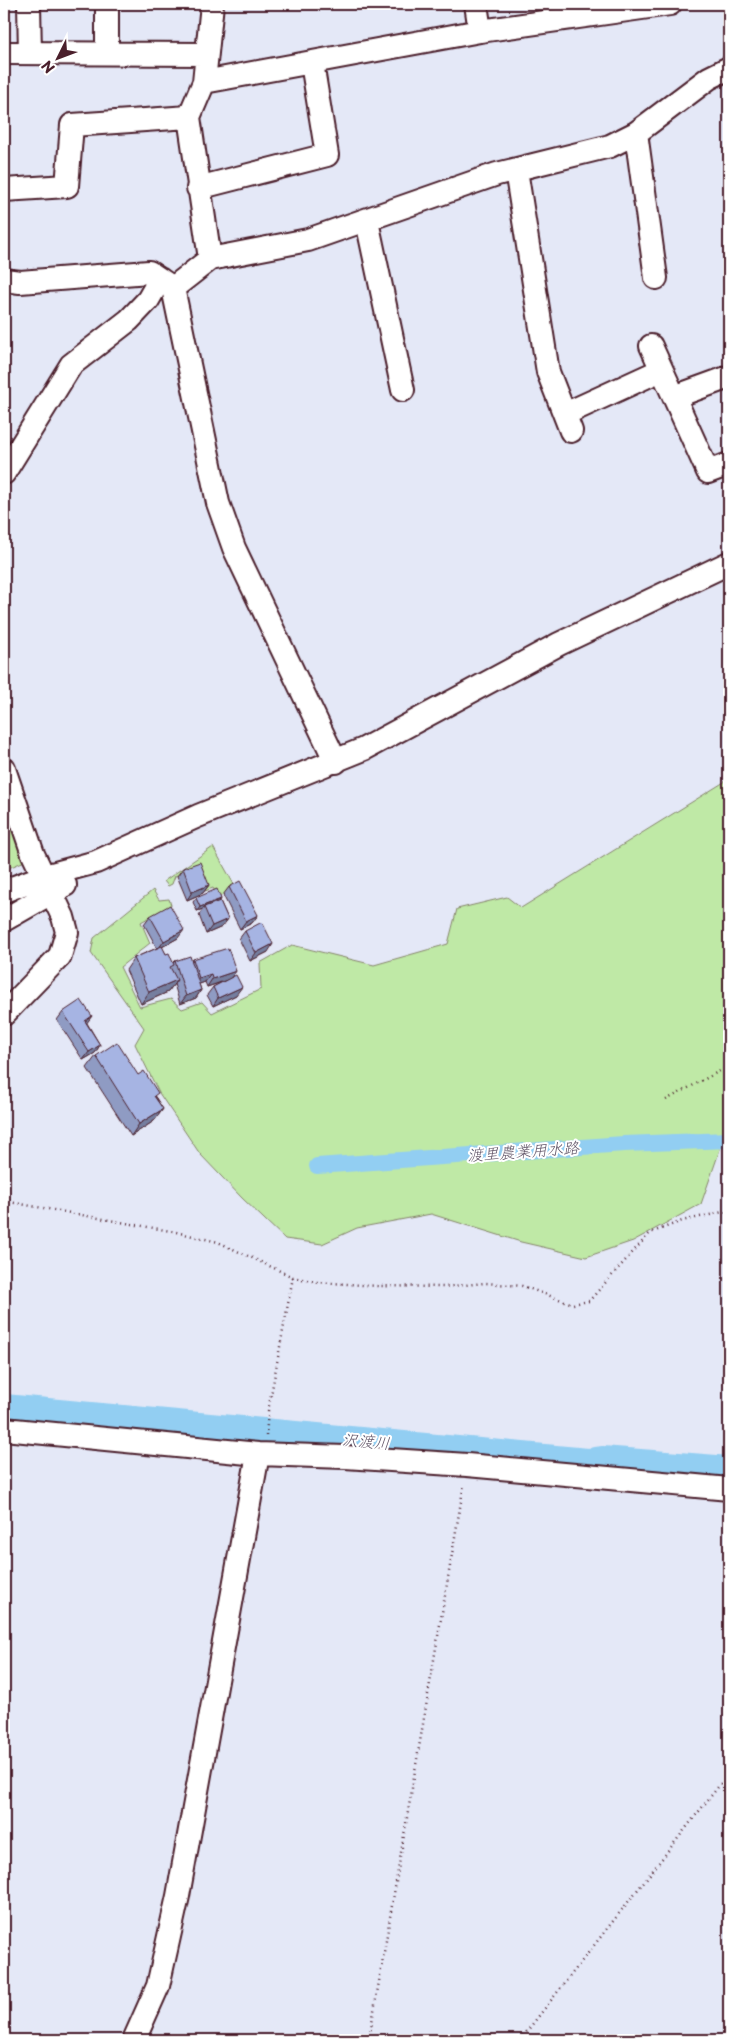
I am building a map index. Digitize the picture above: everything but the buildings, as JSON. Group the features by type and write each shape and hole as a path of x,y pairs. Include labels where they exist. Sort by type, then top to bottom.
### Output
{"street":[{"path":"30,4 30,53"},
{"path":"107,4 107,53"},
{"path":"210,259 189,118 204,82 212,4"},
{"path":"476,4 480,31"},
{"path":"204,82 480,31 670,4"},
{"path":"4,53 206,54"},
{"path":"198,188 327,155 312,63"},
{"path":"4,473 71,365 129,320 166,283 210,259 308,240 367,221 497,174 610,146 636,133 709,78 729,68"},
{"path":"4,190 67,186 72,125 189,118"},
{"path":"636,133 656,278"},
{"path":"516,170 548,372 568,422 661,370"},
{"path":"367,221 403,390"},
{"path":"4,280 20,282 149,272 166,283 218,503 234,548 336,762"},
{"path":"651,346 708,472 729,464"},
{"path":"674,397 729,377"},
{"path":"4,920 48,885 198,816 364,750 559,644 729,563"},
{"path":"4,769 32,854 48,885 67,932 60,956 4,1014"},
{"path":"4,891 48,885"},
{"path":"4,1430 141,1442 262,1446 346,1457 467,1465 729,1489"},
{"path":"134,2040 158,1986 178,1896 262,1446"}],"path":[{"path":"666,1100 729,1066"},
{"path":"4,1201 176,1232 218,1242 293,1277 316,1282 378,1286 443,1287 485,1283 522,1286 573,1304 589,1301 650,1233 682,1221 723,1212 729,1213"},
{"path":"262,1446 293,1277"},
{"path":"369,2040 467,1465"},
{"path":"520,2040 729,1773"}],"green space":[{"path":"729,779 729,1134 725,1135 701,1204 633,1241 586,1257 521,1242 431,1214 357,1228 322,1244 285,1239 200,1154 159,1093 135,1044 144,1028 91,953 94,938 153,890 159,900 169,899 171,905 141,922 150,943 120,967 140,1007 171,999 182,1009 202,1002 212,1013 261,989 260,963 292,945 374,965 448,944 457,909 507,897 521,908"},
{"path":"4,792 27,860 4,870"},
{"path":"213,847 236,888 219,897 213,888 205,891 196,867 175,876 172,884 168,886 164,881"}],"waterway":[{"name":"渡里農業用水路","path":"317,1166 624,1144 729,1140"},
{"name":"沢渡川","path":"4,1408 588,1462 602,1460 729,1470"}]}
